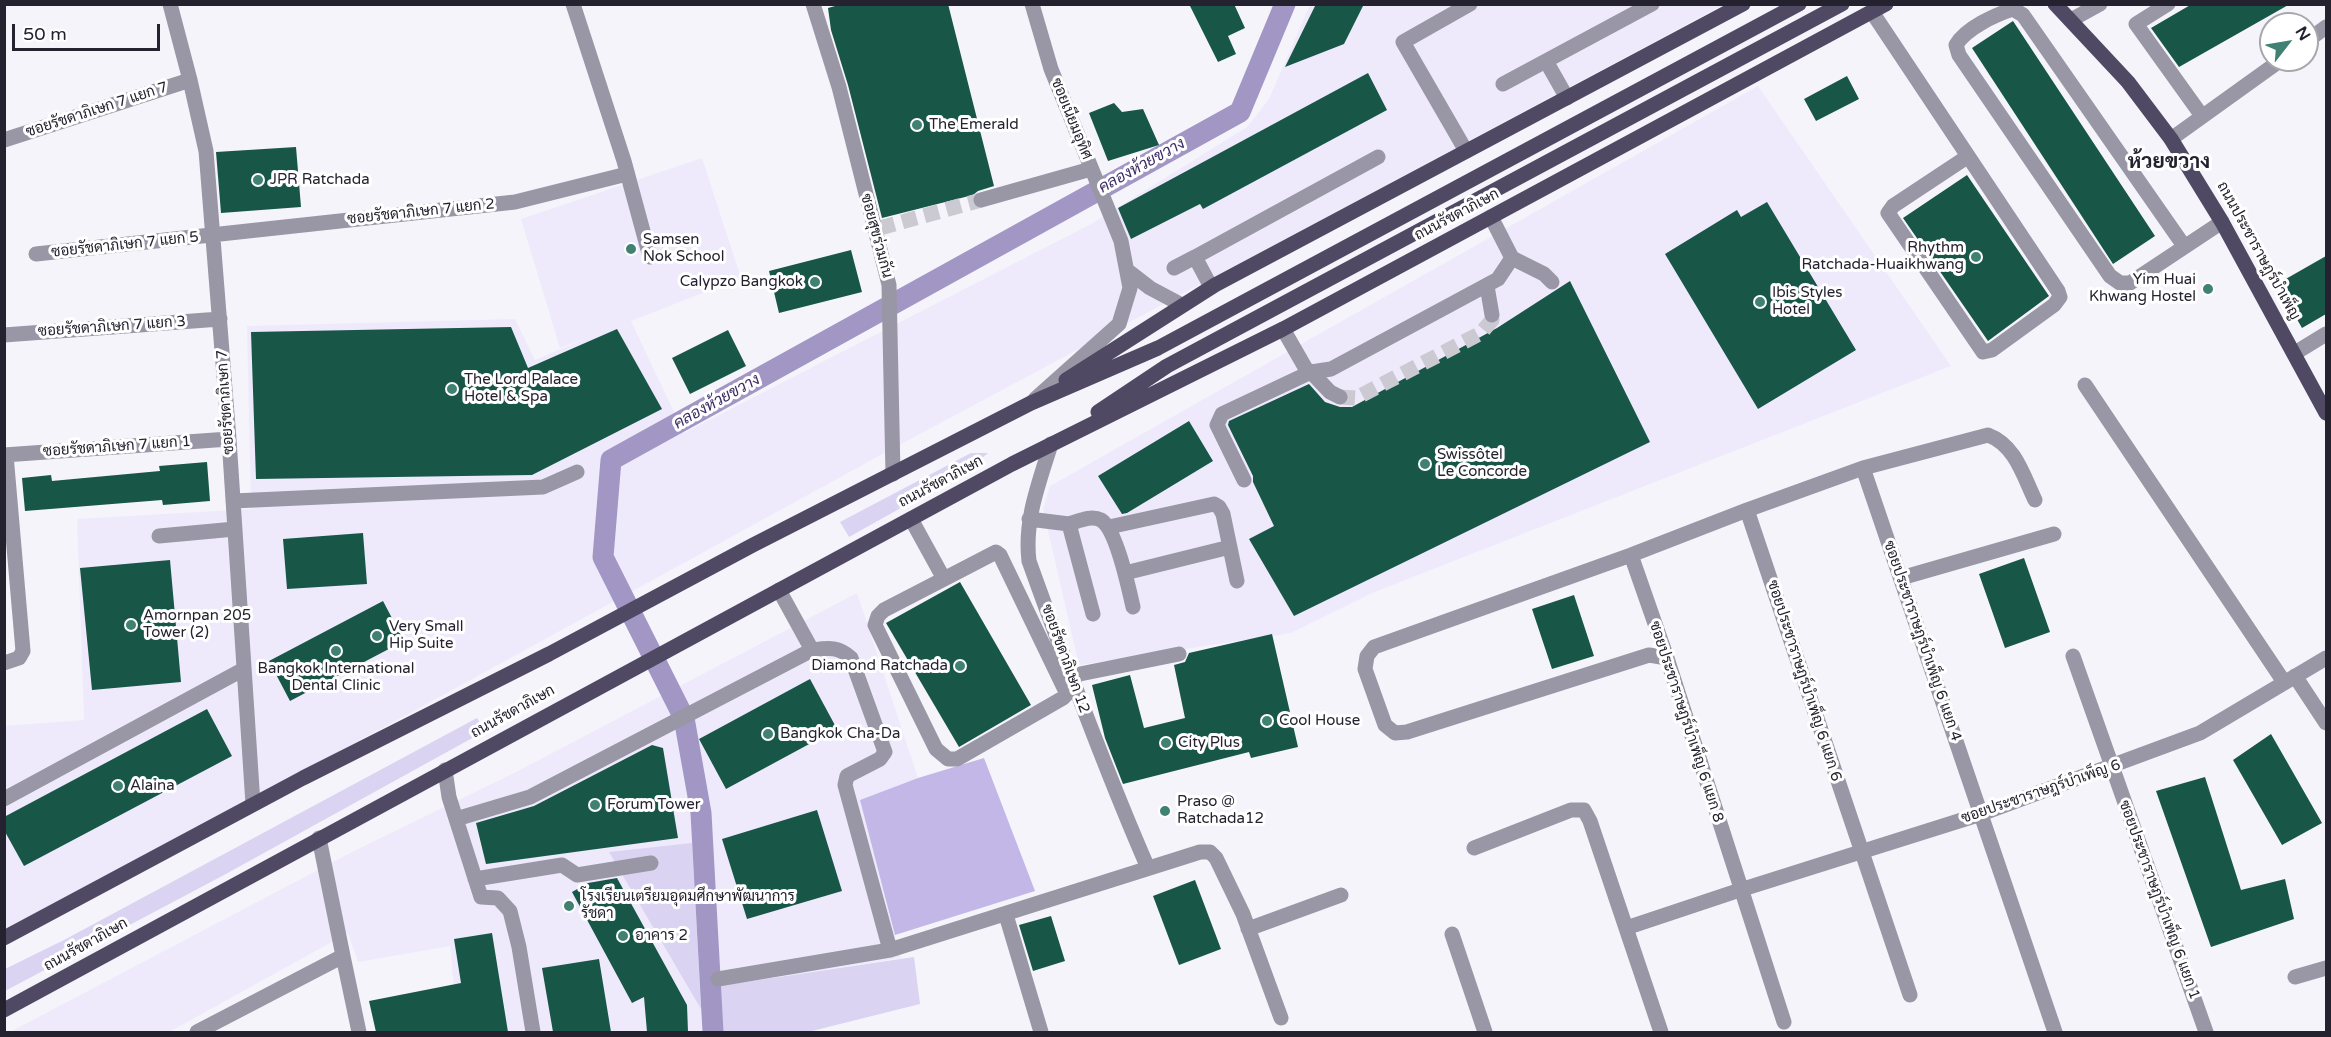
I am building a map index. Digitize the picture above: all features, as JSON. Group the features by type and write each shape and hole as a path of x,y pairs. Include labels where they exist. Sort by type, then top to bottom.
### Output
{"main road":[{"name":"ถนนรัชดาภิเษก","path":"1031,403 1211,287 1743,4"},
{"name":"ถนนรัชดาภิเษก","path":"4,938 253,804 549,654 1031,403 1158,348 1799,4"},
{"name":"ถนนรัชดาภิเษก","path":"1046,447 1167,366 1842,4"},
{"name":"ถนนรัชดาภิเษก","path":"4,1010 911,519 1046,447 1283,329 1886,4"},
{"name":"ถนนประชาราษฎร์บำเพ็ญ","path":"2055,4 2128,82 2171,139 2222,222 2326,413"}],"street":[{"name":"ซอยรัชดาภิเษก 7","path":"170,4 206,151 229,439 253,804"},
{"path":"573,4 627,174 650,257"},
{"name":"ซอยสุขร่วมกัน","path":"813,4 839,87 877,229 889,285 893,474"},
{"name":"ซอยเนียมอุทิศ","path":"1031,403 1119,324 1130,288 1121,241 1051,69 1032,4"},
{"path":"1466,151 1403,42 1470,4"},
{"path":"1503,84 1546,61 1624,11 1652,4"},
{"path":"2071,20 2100,4"},
{"path":"2168,4 2136,24 2202,116"},
{"path":"2184,246 2023,15 2013,9 1961,37 1956,45 1959,55 2110,276 2120,284 2130,283 2222,222"},
{"path":"1872,12 2060,297 2054,304 1992,350 1983,352 1888,213 1893,207 1967,157"},
{"path":"1546,61 1567,98"},
{"path":"2171,139 2264,72"},
{"name":"ซอยรัชดาภิเษก 7 แยก 7","path":"4,140 190,80"},
{"path":"1174,268 1378,157"},
{"name":"ซอยรัชดาภิเษก 7 แยก 2","path":"213,236 515,202 627,174"},
{"path":"981,200 1094,174"},
{"path":"1491,217 1512,258 1544,273 1552,282"},
{"name":"ซอยรัชดาภิเษก 7 แยก 5","path":"36,254 213,236"},
{"path":"1195,257 1211,287"},
{"path":"1244,480 1217,425 1222,414 1311,372 1334,369 1487,286 1498,279 1512,258"},
{"path":"1128,271 1150,288 1182,305"},
{"path":"1487,286 1492,315"},
{"name":"ซอยรัชดาภิเษก 7 แยก 3","path":"4,335 220,319"},
{"path":"1283,329 1302,365 1330,392 1340,397"},
{"path":"2295,353 2326,334"},
{"path":"2085,385 2290,679 2322,705 2326,723"},
{"path":"1667,658 1649,655 1407,732 1395,733 1385,725 1365,669 1367,656 1374,647 1631,555 1863,468 1988,435 1999,439 2011,451 2035,500"},
{"name":"ซอยรัชดาภิเษก 7 แยก 1","path":"5,455 229,439"},
{"name":"ซอยรัชดาภิเษก 12","path":"1046,447 1029,519 1027,543 1029,561 1115,793 1148,868"},
{"path":"5,455 10,562 23,651 12,661"},
{"name":"ซอยประชาราษฎร์บำเพ็ญ 6 แยก 4","path":"1863,468 2055,1032"},
{"path":"233,501 543,487 577,472"},
{"path":"1109,527 1214,504 1223,514 1237,581"},
{"name":"ซอยประชาราษฎร์บำเพ็ญ 6 แยก 6","path":"1747,510 1910,995"},
{"path":"1029,519 1069,524 1092,518 1100,520 1109,527 1125,573 1133,607"},
{"path":"911,519 944,579"},
{"path":"1069,524 1093,614"},
{"path":"159,536 235,529"},
{"path":"1901,578 2054,534"},
{"path":"1125,573 1230,548"},
{"path":"996,552 1000,555 1067,694 1064,698 957,759 948,759 936,749 875,625 878,616 884,610 944,579 996,552"},
{"name":"ซอยประชาราษฎร์บำเพ็ญ 6 แยก 8","path":"1631,555 1667,658 1784,1022"},
{"path":"779,590 812,650"},
{"path":"456,819 530,797 812,650 832,648 842,650 851,658 885,752 880,759 847,776 845,785 890,950"},
{"path":"1070,676 1179,654"},
{"name":"ซอยประชาราษฎร์บำเพ็ญ 6 แยก 1","path":"2073,656 2206,1032"},
{"name":"ซอยประชาราษฎร์บำเพ็ญ 6","path":"1626,928 1981,814 2200,733 2326,658"},
{"path":"4,799 244,669"},
{"path":"445,770 449,797 481,897 498,898 510,911 519,946 533,1032"},
{"path":"1474,848 1571,810 1584,810 1590,821 1660,1032"},
{"path":"319,838 359,1032"},
{"path":"718,979 890,950 1200,852 1210,852 1216,858 1248,929 1281,1018"},
{"path":"475,879 562,865 577,875 651,863"},
{"path":"1248,929 1341,895"},
{"path":"1006,915 1041,1032"},
{"path":"1452,934 1481,1031"},
{"path":"197,1032 224,1026 343,956"},
{"path":"2295,977 2326,968"}],"shaded area":[{"path":"1310,5 1723,5 888,451 412,712 5,931 5,726 84,720 77,519 251,509 247,326 515,319 535,360 589,337 560,348 521,219 702,158 741,278 631,321 684,433 1091,224 1247,127 1269,99"},
{"path":"1758,86 1951,366 1372,593 1291,633 1079,665 1043,509 1050,486"},
{"path":"971,453 988,453 965,472 849,537 840,522"},
{"path":"857,593 918,778 860,800 901,958 701,989 702,1032 458,1032 450,946 358,962 348,933 169,1032 10,1032 354,851 516,772"},
{"path":"477,718 485,731 224,875 5,991 5,969 64,940"},
{"path":"984,758 1035,891 895,935 860,800 918,778"},
{"path":"692,843 701,1009 609,852"},
{"path":"914,957 920,1004 808,1032 722,1032 718,986"}],"building":[{"name":"The Emerald","path":"842,4 948,4 994,186 973,195 882,218 848,85 831,30 828,8"},
{"path":"1189,4 1234,4 1245,28 1228,36 1236,54 1218,62"},
{"path":"1316,4 1364,4 1344,44 1285,67"},
{"path":"2192,4 2290,4 2276,12 2259,12 2259,22 2179,67 2151,28"},
{"path":"2013,21 2155,236 2113,264 1972,48"},
{"path":"1368,73 1387,110 1203,209 1200,204 1131,239 1118,208"},
{"path":"1847,76 1859,99 1816,121 1804,99"},
{"path":"1114,103 1122,112 1143,109 1159,145 1108,161 1089,113"},
{"name":"JPR Ratchada","path":"296,147 301,207 221,213 216,152"},
{"name":"Rhythm Ratchada-Huaikhwang","path":"1967,175 2049,296 1988,341 1903,218"},
{"name":"Ibis Styles Hotel","path":"1767,202 1856,350 1758,409 1665,254 1737,210 1741,217"},
{"name":"Calypzo Bangkok","path":"851,250 862,292 779,313 769,271"},
{"path":"2326,256 2326,314 2302,328 2277,284"},
{"name":"Swissôtel Le Concorde","path":"1570,281 1650,442 1294,616 1249,539 1274,526 1228,425 1229,421 1309,384 1325,402 1340,407 1352,407 1497,328"},
{"name":"The Lord Palace Hotel & Spa","path":"511,327 528,368 617,329 662,409 532,475 256,479 251,332"},
{"path":"728,330 746,366 690,394 672,358"},
{"path":"1189,421 1213,461 1122,514 1098,476"},
{"path":"207,462 210,501 163,505 162,500 25,511 22,478 51,475 52,481 160,471 159,466"},
{"path":"363,533 367,584 287,589 283,539"},
{"path":"2024,558 2050,632 2005,648 1979,574"},
{"name":"Amornpan 205 Tower (2)","path":"170,560 181,682 92,690 80,568"},
{"name":"Diamond Ratchada","path":"960,582 1031,705 959,747 886,623"},
{"path":"1574,595 1594,656 1552,669 1532,609"},
{"name":"Bangkok International Dental Clinic","path":"383,601 404,641 290,701 269,661"},
{"path":"1272,634 1298,747 1251,758 1249,752 1123,784 1105,738 1092,685 1130,675 1144,728 1185,718 1174,665 1185,662 1189,653"},
{"name":"Bangkok Cha-Da","path":"810,679 837,729 726,789 699,739"},
{"name":"Alaina","path":"207,709 232,756 24,866 4,830 4,817"},
{"path":"2271,734 2322,823 2282,845 2233,760"},
{"name":"Forum Tower","path":"652,745 663,748 678,838 486,864 476,823 534,806"},
{"path":"2205,777 2241,890 2285,879 2294,919 2211,947 2156,791"},
{"path":"817,810 842,891 747,919 722,839"},
{"name":"อาคาร 2","path":"617,878 687,1005 688,1032 647,1032 644,997 632,1003 572,892 588,883"},
{"path":"1195,880 1221,949 1179,965 1153,896"},
{"path":"1051,916 1065,961 1033,971 1019,925"},
{"path":"492,933 508,1032 376,1032 369,1001 461,983 454,939"},
{"path":"599,959 611,1032 553,1032 542,968"}],"waterway":[{"name":"คลองห้วยขวาง","path":"713,1032 701,813 684,718 603,557 611,460 1240,112 1285,4"}],"tunnel":[{"path":"880,228 981,200"},
{"path":"1340,397 1356,398 1481,333 1492,320 1492,315"}],"place":[{"name":"The Emerald","path":"917,125"},
{"name":"JPR Ratchada","path":"258,180"},
{"name":"Samsen Nok School","path":"631,249"},
{"name":"Rhythm Ratchada-Huaikhwang","path":"1976,257"},
{"name":"Calypzo Bangkok","path":"815,282"},
{"name":"Yim Huai Khwang Hostel","path":"2208,289"},
{"name":"Ibis Styles Hotel","path":"1760,302"},
{"name":"The Lord Palace Hotel & Spa","path":"452,389"},
{"name":"Swissôtel Le Concorde","path":"1425,464"},
{"name":"Amornpan 205 Tower (2)","path":"131,625"},
{"name":"Very Small Hip Suite","path":"377,636"},
{"name":"Bangkok International Dental Clinic","path":"336,651"},
{"name":"Diamond Ratchada","path":"960,666"},
{"name":"Cool House","path":"1267,721"},
{"name":"Bangkok Cha-Da","path":"768,734"},
{"name":"City Plus","path":"1166,743"},
{"name":"Alaina","path":"118,786"},
{"name":"Forum Tower","path":"595,805"},
{"name":"Praso @ Ratchada12","path":"1165,811"},
{"name":"โรงเรียนเตรียมอุดมศึกษาพัฒนาการ รัชดา","path":"569,906"},
{"name":"อาคาร 2","path":"623,936"}],"district":[{"name":"ห้วยขวาง","path":"2169,162"}]}
